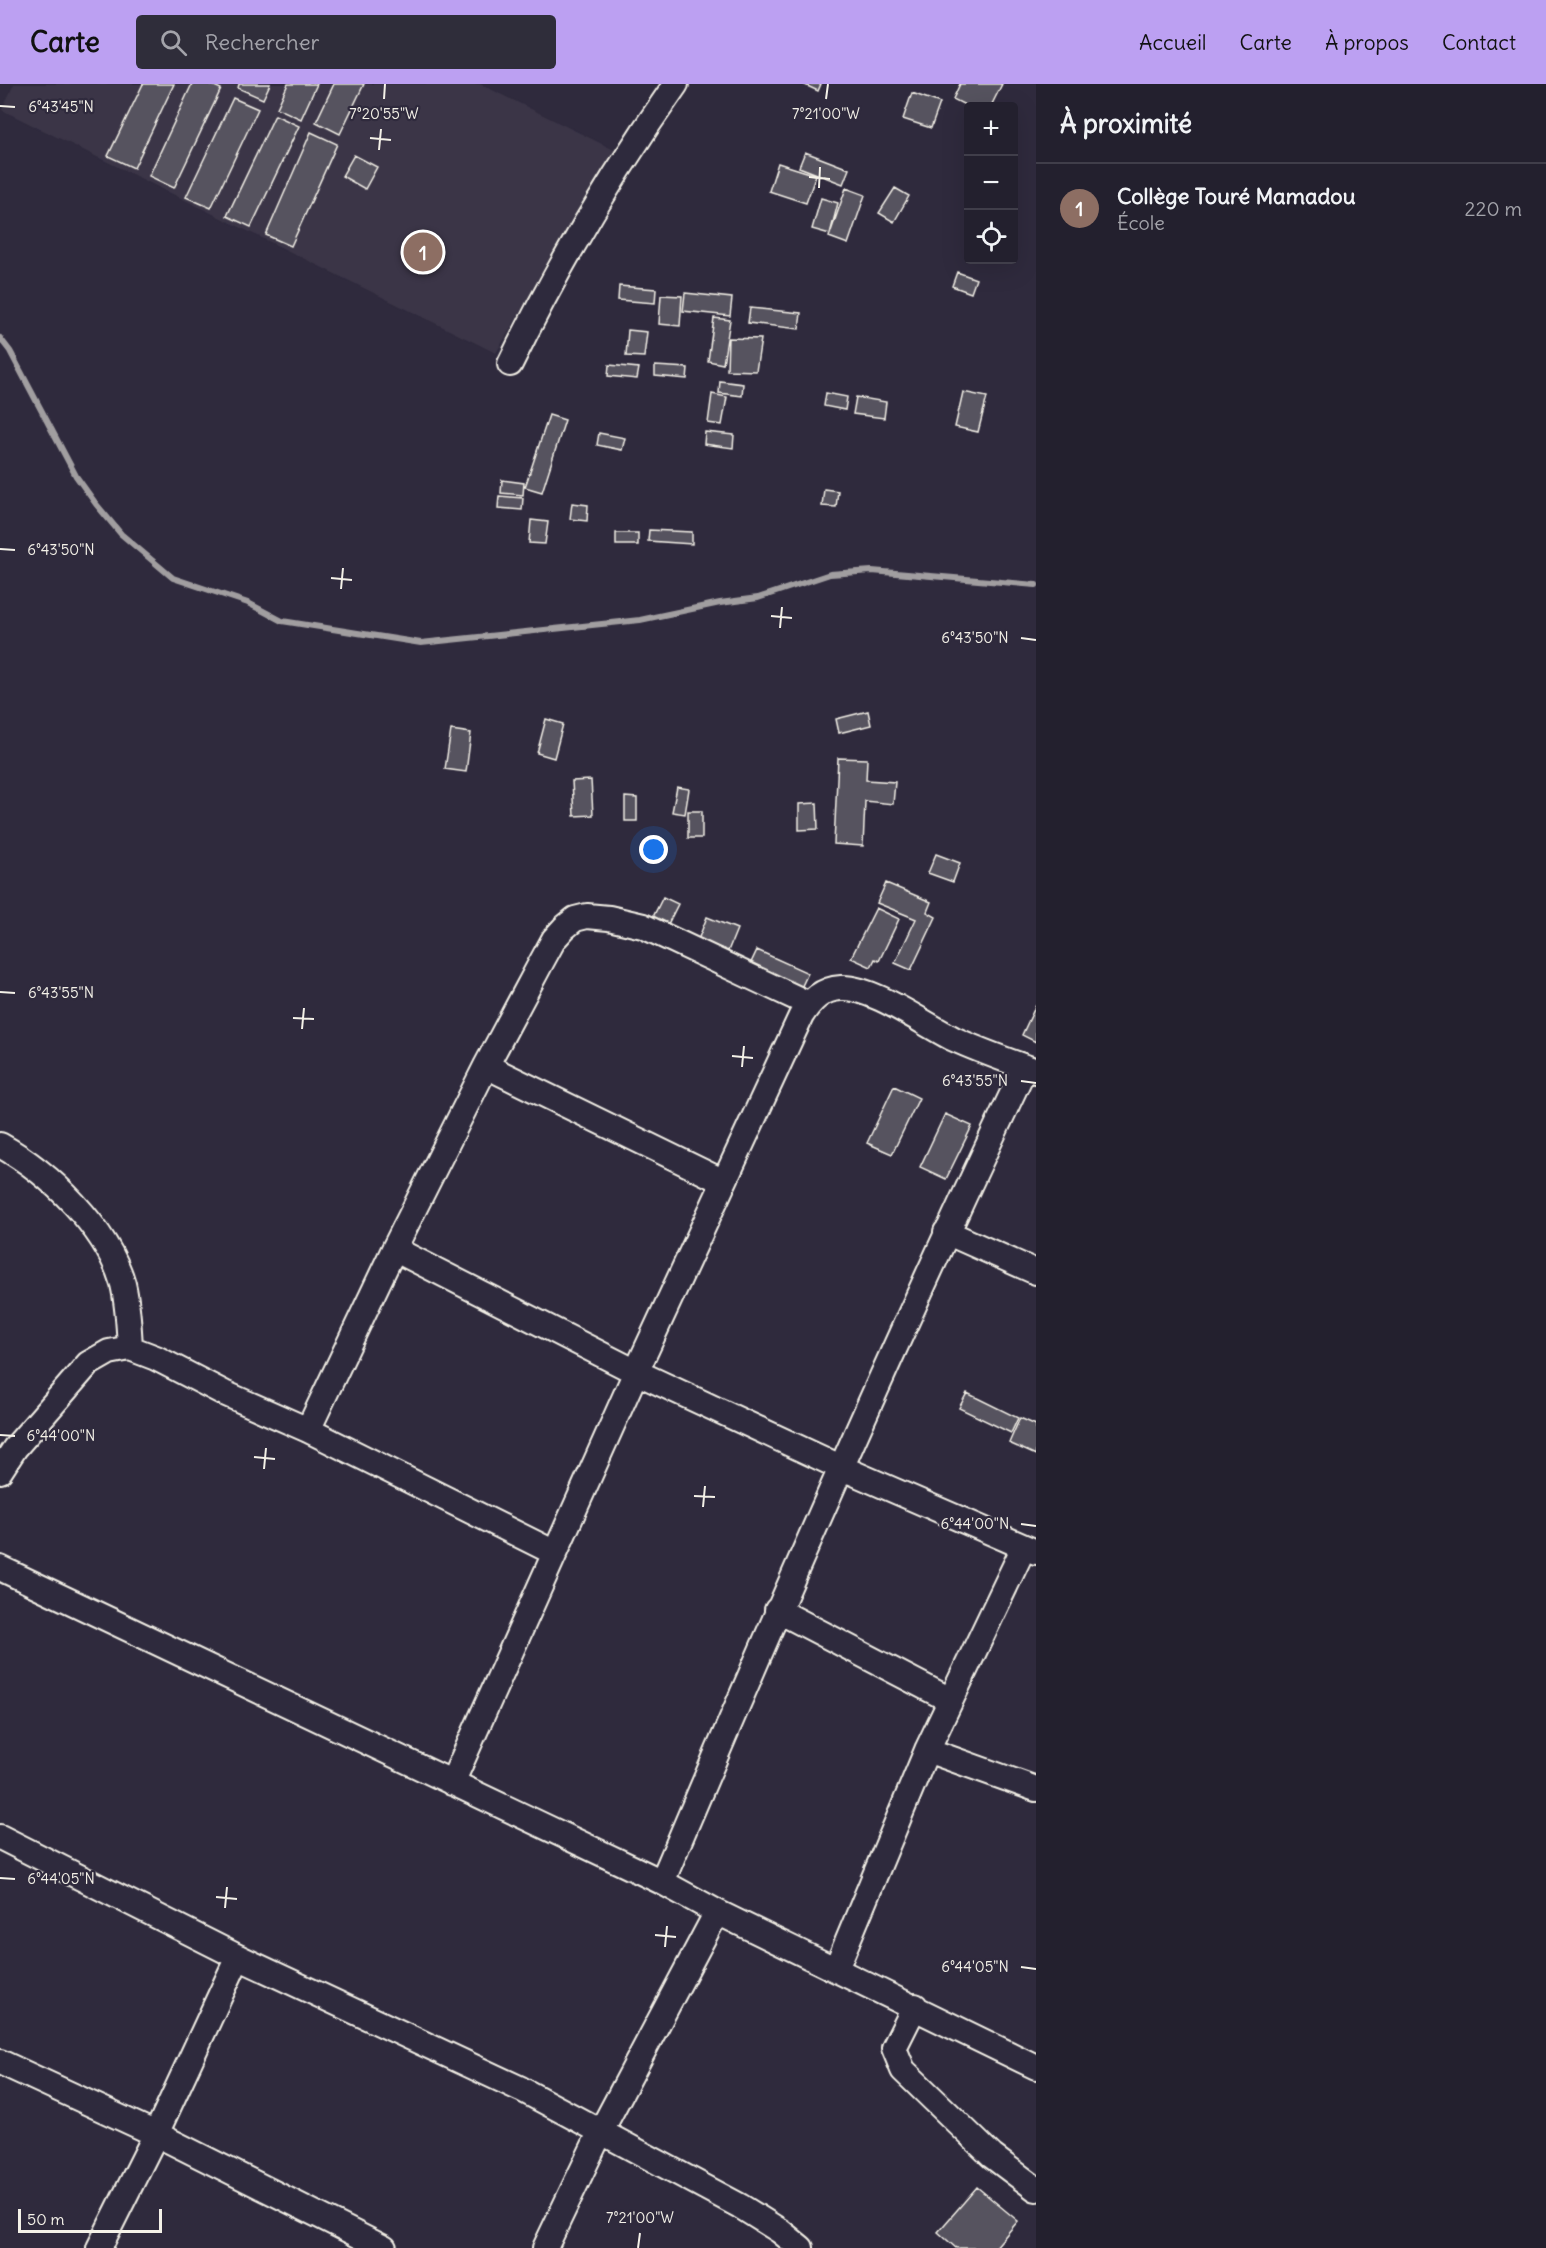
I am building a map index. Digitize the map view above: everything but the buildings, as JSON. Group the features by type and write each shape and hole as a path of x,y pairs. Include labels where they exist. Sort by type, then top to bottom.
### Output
{"street":[{"path":"510,364 544,295 594,207 634,142 676,84"},
{"path":"308,1430 394,1249 486,1066 554,939 575,919 587,916 609,918 643,926 809,1004"},
{"path":"452,1783 636,1372 801,1016 809,1004 826,991 842,988 854,989 876,997 955,1039 1030,1069 946,1232 777,1610 662,1882"},
{"path":"486,1066 724,1182"},
{"path":"0,1145 47,1179 81,1211 103,1242 123,1284 128,1312 130,1348"},
{"path":"946,1232 1036,1272"},
{"path":"394,1249 636,1372 840,1467 1030,1550 950,1700 836,1969"},
{"path":"0,1471 15,1449 88,1364 110,1352 130,1348 308,1430 555,1552"},
{"path":"0,1568 662,1882 717,1912 915,2006 1036,2067"},
{"path":"777,1610 950,1700"},
{"path":"927,1750 1036,1789"},
{"path":"0,1837 238,1957 451,2055 601,2131 740,2206 780,2231 801,2248"},
{"path":"545,2248 601,2131 717,1912"},
{"path":"99,2248 156,2134 238,1957"},
{"path":"915,2006 894,2048 903,2070 992,2156 1036,2189"},
{"path":"0,2062 156,2134 384,2248"}],"shaded area":[{"path":"14,84 480,84 616,151 496,353 2,110"}],"waterway":[{"path":"0,338 10,351 76,476 121,534 173,578 248,603 282,621 421,643 640,620 720,603 758,598 830,574 872,571 1036,585"}],"place":[{"name":"Collège Touré Mamadou","path":"423,252"}]}
